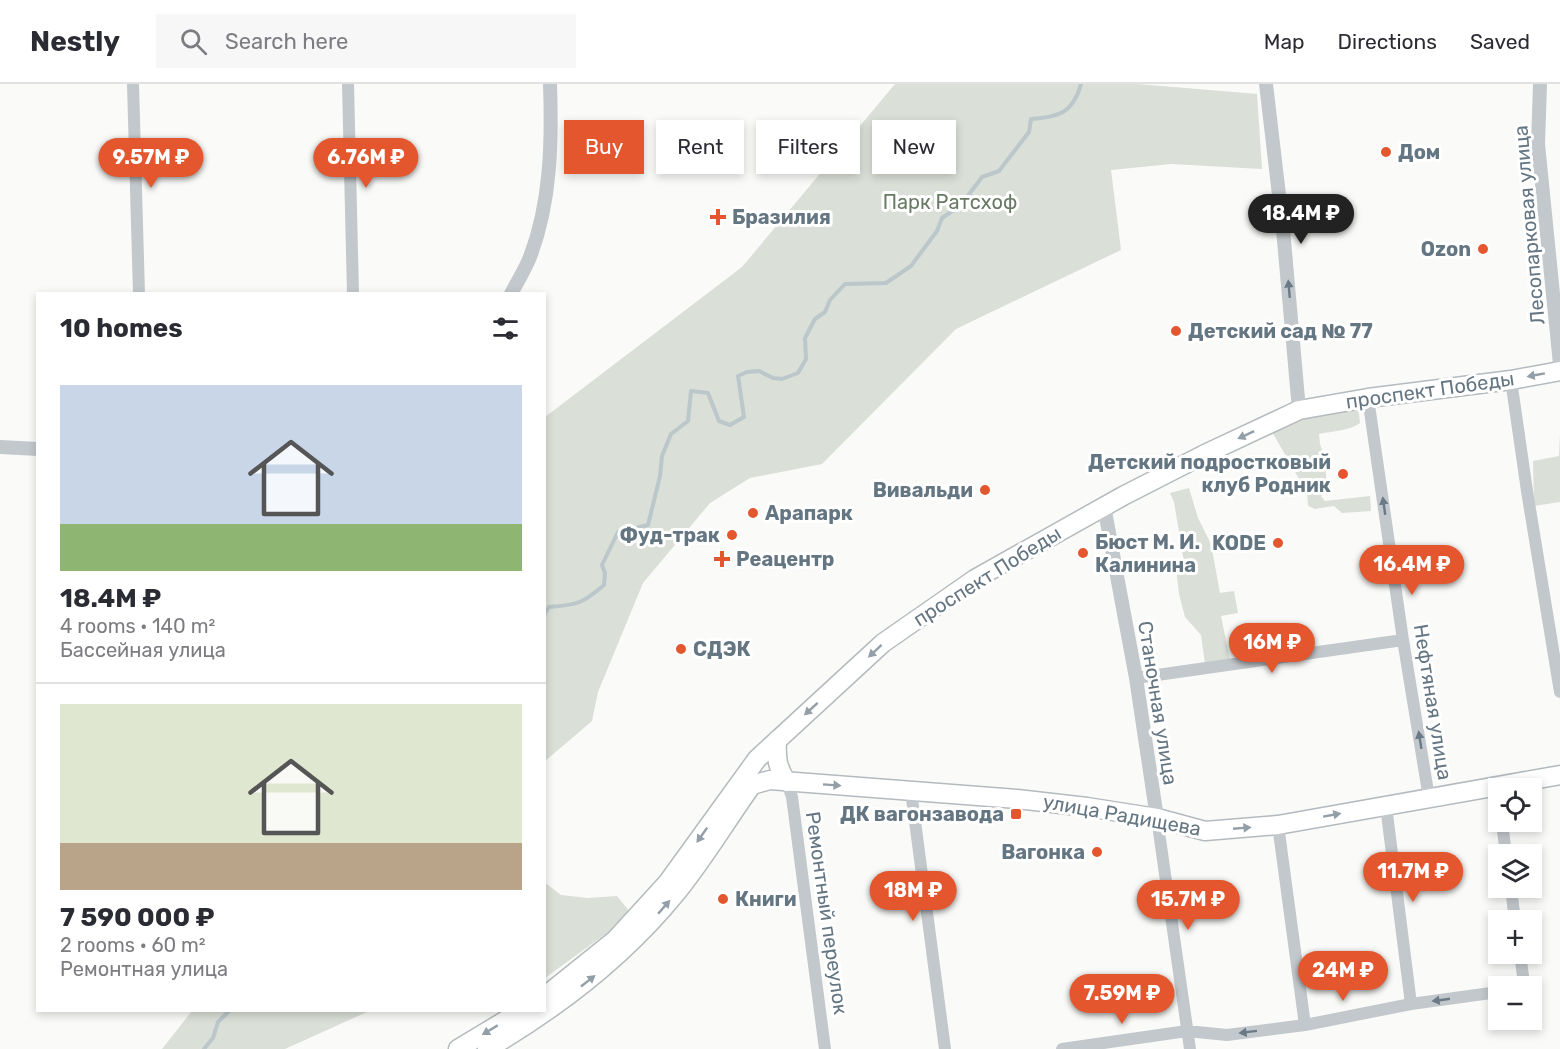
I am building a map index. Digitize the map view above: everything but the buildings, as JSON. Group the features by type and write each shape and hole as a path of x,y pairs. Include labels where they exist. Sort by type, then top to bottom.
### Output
{"main road":[{"name":"проспект Победы","path":"546,995 615,940 668,882 757,759 883,643 975,579 1104,506 1203,455 1299,410 1560,371"},
{"path":"777,740 776,758 779,771 787,782"},
{"name":"улица Радищева","path":"1542,780 1560,776"},
{"name":"улица Радищева","path":"546,1012 593,977 624,950 676,892 752,785 759,782 787,782 1028,800 1157,818 1205,831 1278,825 1429,798 1488,792"},
{"path":"458,1049 519,1012"},
{"name":"улица Радищева","path":"487,1049 546,1012"}],"street":[{"path":"133,84 139,292"},
{"path":"348,84 353,292"},
{"path":"512,292 530,259 543,218 549,170 550,84"},
{"path":"1266,84 1283,229 1299,410"},
{"name":"Лесопарковая улица","path":"1540,84 1538,144 1560,364"},
{"path":"1511,380 1560,692"},
{"name":"Нефтяная улица","path":"1368,398 1403,640 1429,798"},
{"path":"0,447 36,449"},
{"name":"Станочная улица","path":"1104,506 1136,678 1190,1049"},
{"path":"1136,678 1403,640"},
{"name":"Ремонтный переулок","path":"787,782 793,808 825,1049"},
{"path":"911,791 945,1049"},
{"path":"1386,806 1411,1004"},
{"path":"1278,825 1305,1025"},
{"path":"1062,1049 1187,1031 1227,1035 1305,1025 1411,1004 1488,993"}],"green space":[{"name":"Парк Ратсхоф","path":"895,84 1138,84 1257,94 1262,169 1171,164 1111,170 1121,250 956,329 822,464 750,478 710,503 643,583 598,692 592,721 546,760 546,416 742,267 820,174 860,174 860,126"},
{"path":"1358,405 1360,423 1356,426 1319,434 1325,459 1327,490 1321,496 1325,501 1370,496 1371,511 1342,513 1334,506 1315,509 1308,506 1307,493 1271,430 1304,415"},
{"path":"1560,434 1560,502 1534,506 1533,461 1559,456"},
{"path":"1189,488 1198,518 1211,544 1220,593 1234,591 1238,613 1221,616 1230,660 1205,664 1201,635 1185,617 1179,594 1176,569 1184,562 1174,502 1170,493"},
{"path":"546,884 561,895 588,898 617,896 630,912 611,930 546,977"},
{"path":"191,1012 367,1012 285,1049 162,1049"}],"waterway":[{"path":"546,612 549,607 580,602 604,585 605,573 602,565 618,532 648,525 660,476 662,456 671,434 688,421 691,391 708,393 719,421 730,425 744,417 738,376 747,372 759,371 773,378 782,379 798,373 806,359 805,338 815,319 825,312 830,300 845,284 886,283 911,266 937,231 942,218 961,205 982,177 999,171 1029,132 1031,119 1050,117 1064,112 1074,101 1081,84"},
{"path":"204,1049 213,1038 218,1022 228,1012"}],"place":[{"name":"Дом","path":"1386,152"},
{"name":"Бразилия","path":"718,217"},
{"name":"Ozon","path":"1483,249"},
{"name":"Детский сад № 77","path":"1176,331"},
{"name":"Детский подростковый клуб Родник","path":"1343,474"},
{"name":"Вивальди","path":"985,490"},
{"name":"Арапарк","path":"753,513"},
{"name":"Фуд-трак","path":"732,535"},
{"name":"KODE","path":"1278,543"},
{"name":"Бюст М. И. Калинина","path":"1083,553"},
{"name":"Реацентр","path":"722,559"},
{"name":"СДЭК","path":"681,649"},
{"name":"ДК вагонзавода","path":"1016,814"},
{"name":"Вагонка","path":"1097,852"},
{"name":"Книги","path":"723,899"}]}
